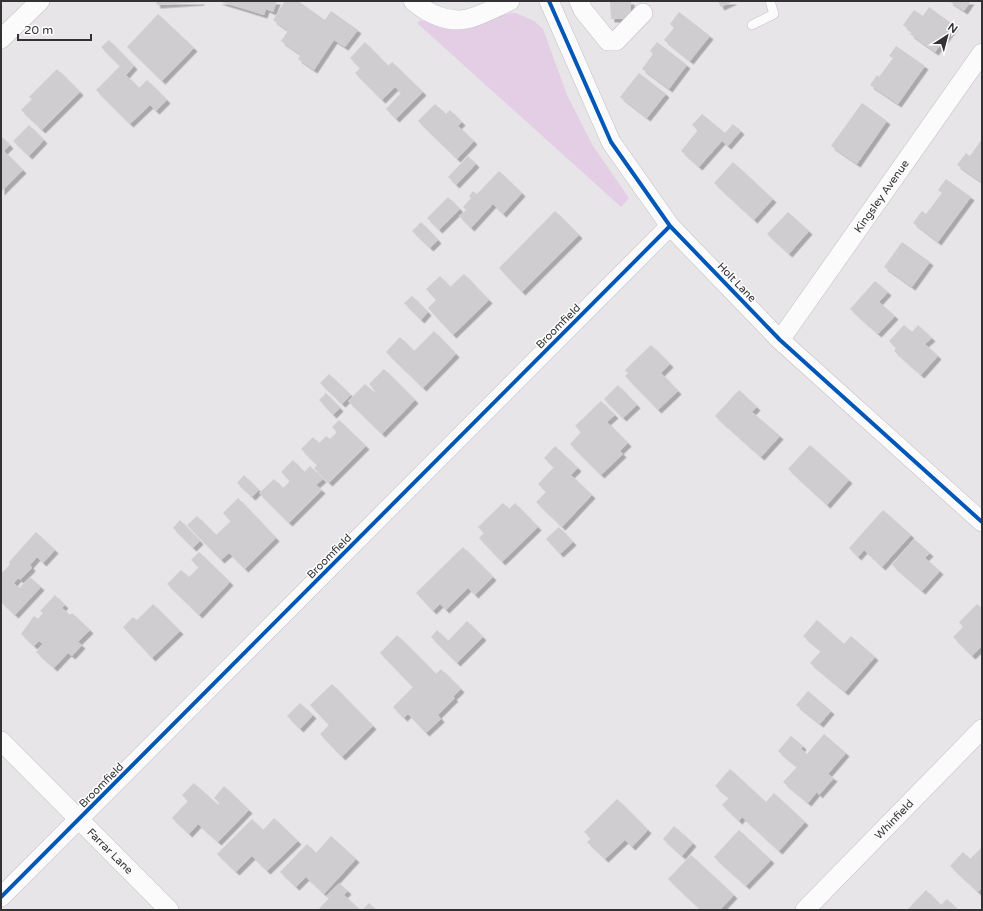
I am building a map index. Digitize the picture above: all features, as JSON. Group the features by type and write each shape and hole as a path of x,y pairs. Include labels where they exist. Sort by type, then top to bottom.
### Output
{"street":[{"path":"1,39 40,1"},
{"path":"413,1 424,10 447,19 467,19 510,1"},
{"name":"Holt Lane","path":"549,1 611,142 670,226 780,340 982,522"},
{"path":"580,1 583,10 608,41 616,41 643,13"},
{"name":"Kingsley Avenue","path":"780,340 982,53"},
{"name":"Broomfield","path":"1,897 80,820 670,226"},
{"name":"Whinfield","path":"805,910 982,729"},
{"name":"Farrar Lane","path":"1,741 169,910"}],"lane":[{"path":"752,25 774,14 770,1"}],"shaded area":[{"path":"516,13 534,21 543,29 567,95 593,146 629,198 621,207 417,23 420,20 452,30 463,30 500,14"}],"building":[{"path":"156,1 201,1 201,2 157,5"},
{"path":"218,1 277,1 273,12 266,9 264,15"},
{"path":"285,1 298,1 325,20 331,11 358,30 345,47 334,40 314,70 298,59 301,55 281,41 288,31 273,20"},
{"path":"610,1 631,1 631,19 611,19"},
{"path":"718,1 734,1 721,7"},
{"path":"949,1 971,1 964,11"},
{"path":"929,7 955,26 935,52 910,34 912,32 903,25 914,10 923,16"},
{"path":"679,12 710,36 690,61 664,40 674,28 670,24"},
{"path":"158,14 194,48 162,81 127,47"},
{"path":"109,40 134,66 126,75 139,88 147,80 167,100 156,111 150,105 130,124 96,90 120,66 101,47"},
{"path":"365,42 388,66 392,62 423,92 396,119 386,109 401,93 395,87 382,100 355,73 360,68 350,58"},
{"path":"657,42 687,65 669,89 642,69 653,54 650,51"},
{"path":"896,46 925,66 898,104 870,85 877,75 879,77 893,58 889,56"},
{"path":"57,69 80,92 42,130 21,110 32,99 29,97"},
{"path":"639,73 666,94 647,118 620,97"},
{"path":"862,103 887,121 857,164 831,146"},
{"path":"435,104 446,114 450,110 462,122 458,126 474,141 457,159 418,121"},
{"path":"702,114 725,133 733,124 741,131 728,146 722,141 699,167 681,151 698,130 692,125"},
{"path":"29,125 44,140 29,156 13,141"},
{"path":"1,136 10,145 4,151 23,170 1,192"},
{"path":"982,139 981,182 957,165 966,153 970,156"},
{"path":"468,156 476,164 456,185 448,177"},
{"path":"733,162 773,199 754,220 714,183"},
{"path":"499,171 522,193 503,214 493,204 471,228 459,216 466,210 463,207 471,198 469,196 473,191 477,194"},
{"path":"946,179 971,197 938,242 913,223 922,211 926,214 942,193 938,190"},
{"path":"448,197 460,209 439,230 427,218"},
{"path":"555,211 579,235 522,292 499,268"},
{"path":"788,212 809,231 789,254 767,234"},
{"path":"421,222 438,240 430,248 412,231"},
{"path":"902,242 930,262 912,287 884,267"},
{"path":"464,274 489,300 453,335 428,308 436,300 426,289 440,276 450,287"},
{"path":"875,281 888,292 879,302 895,316 878,334 850,309"},
{"path":"412,296 428,312 421,320 404,303"},
{"path":"904,325 912,332 918,325 932,338 925,344 938,356 921,375 894,351 896,348 889,341"},
{"path":"434,331 456,354 423,388 386,352 400,337 414,351"},
{"path":"651,345 670,364 661,373 678,391 658,410 625,376 628,373 625,370"},
{"path":"384,369 415,400 382,434 348,401 365,384 374,392 375,391 369,384"},
{"path":"329,374 351,395 342,404 320,383"},
{"path":"618,385 637,405 623,418 604,399"},
{"path":"739,390 757,407 752,412 780,436 761,457 715,416"},
{"path":"326,393 340,408 333,415 319,400"},
{"path":"601,401 615,415 607,422 628,443 620,451 623,454 601,475 570,444 581,432 575,426"},
{"path":"339,420 366,446 329,483 314,468 317,465 301,449 313,437 319,443 326,436 330,439 337,432 332,427"},
{"path":"810,445 849,480 827,505 788,469"},
{"path":"555,446 578,468 571,475 592,495 562,527 536,502 546,492 538,484 554,467 544,458"},
{"path":"293,460 304,472 310,466 323,479 316,485 322,490 289,523 259,493 274,479 283,488 290,481 281,472"},
{"path":"244,475 259,490 252,497 237,483"},
{"path":"238,498 276,538 245,569 229,553 221,560 187,525 197,516 216,535 231,521 223,513"},
{"path":"503,503 509,509 515,503 538,527 502,562 479,538 484,533 478,527"},
{"path":"883,510 911,535 882,567 864,550 858,557 849,548"},
{"path":"180,520 200,541 193,548 173,528"},
{"path":"559,527 573,542 560,554 546,539"},
{"path":"36,532 55,550 43,563 37,557 30,565 32,568 20,580 18,578 14,583 19,588 30,577 41,587 15,615 1,602 1,570 3,572 10,564 9,562"},
{"path":"914,539 930,553 925,558 940,571 922,591 892,565"},
{"path":"463,547 493,577 475,595 468,588 446,610 440,604 433,611 416,593"},
{"path":"199,552 230,582 199,615 167,584 181,570 189,577 199,567 191,560"},
{"path":"55,595 65,605 62,608 70,615 72,613 90,630 78,642 82,645 72,656 68,653 54,668 36,652 43,644 39,641 34,646 21,634 34,616 38,619 43,613 40,611"},
{"path":"153,604 180,631 152,658 123,627 133,617 137,620"},
{"path":"977,604 982,608 982,646 972,656 953,637 963,627 959,622"},
{"path":"817,620 844,644 851,636 875,657 845,692 810,663 821,651 803,636"},
{"path":"467,621 483,637 457,663 431,637 437,630 448,641"},
{"path":"397,635 436,674 441,669 461,689 453,697 455,698 438,715 441,719 426,733 408,714 404,718 393,707 413,687 380,653"},
{"path":"332,684 373,726 342,757 320,734 329,725 310,705"},
{"path":"808,691 831,711 820,724 796,705"},
{"path":"300,703 313,715 300,729 287,716"},
{"path":"824,734 846,753 828,774 834,778 819,795 817,792 808,803 783,782 797,767 778,751 791,736 803,746 801,749 807,754"},
{"path":"730,769 766,802 774,793 805,822 779,851 742,817 739,821 722,805 729,798 715,786"},
{"path":"194,783 218,805 220,803 214,798 224,786 249,810 218,842 198,824 189,834 172,818 188,801 182,795"},
{"path":"617,799 648,830 632,847 625,840 605,859 587,842 591,838 584,832"},
{"path":"274,818 298,841 267,871 252,856 236,872 217,854 252,819 263,830"},
{"path":"674,826 693,843 682,856 663,839"},
{"path":"739,830 771,860 746,886 714,857"},
{"path":"331,836 356,859 324,894 306,877 296,887 280,872 307,844 316,853"},
{"path":"982,847 982,888 978,892 950,866 963,852 970,859"},
{"path":"691,855 734,895 720,910 701,910 668,879"},
{"path":"339,883 348,891 344,895 360,910 318,910 329,898 326,896"},
{"path":"926,890 941,905 947,899 958,910 907,910"},
{"path":"369,903 376,910 362,910"}],"cycle path":[{"path":"549,1 611,142 670,226 780,340 982,522"},
{"path":"1,897 670,226"}]}
